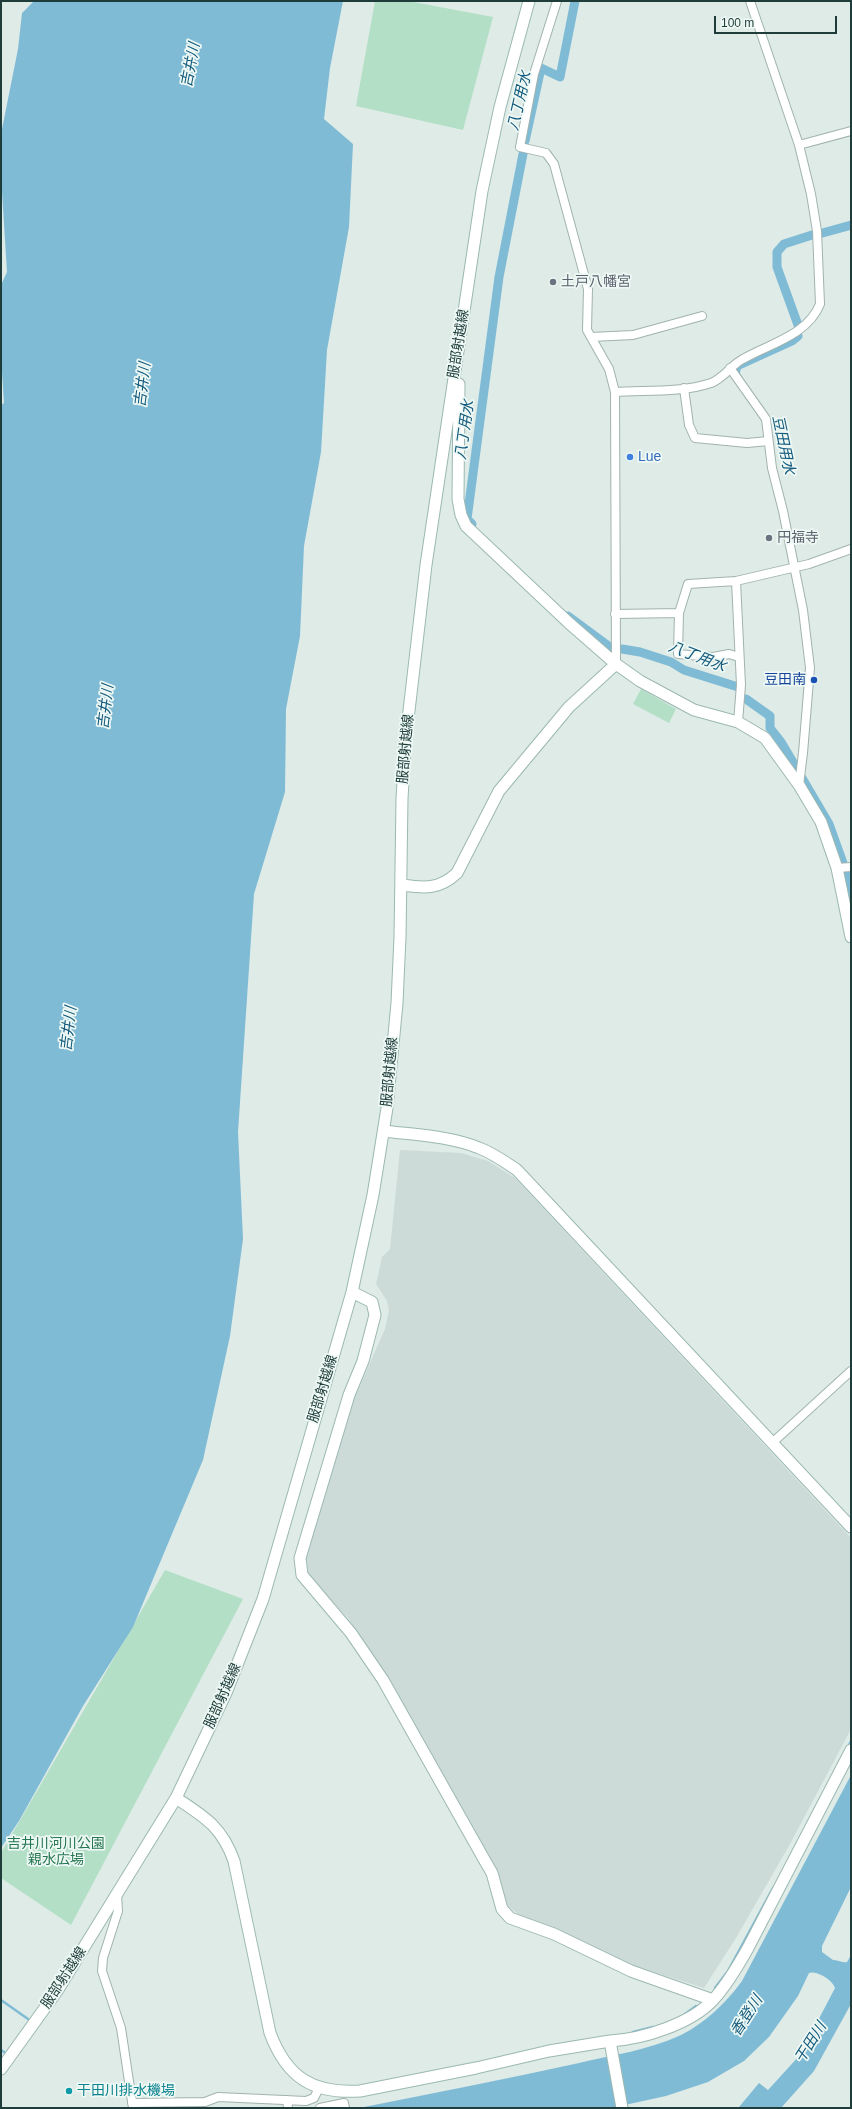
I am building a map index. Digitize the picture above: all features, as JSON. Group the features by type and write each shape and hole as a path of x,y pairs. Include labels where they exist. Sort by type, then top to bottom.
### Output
{"street":[{"name":"服部射越線","path":"1,2069 57,1991 176,1798 226,1693 263,1599 352,1292 373,1195 384,1131 397,1003 402,885 402,799 405,745 426,565 482,190 500,107 529,1"},
{"path":"402,885 434,886 447,882 457,873 464,862 499,791 569,706 616,664 614,392 609,369 587,330 588,289 554,164 546,153 520,147 534,74 558,1"},
{"path":"614,392 684,388 712,382 742,359 783,341 797,331 816,313 820,304 817,231 811,194 800,145 750,1"},
{"path":"800,145 851,130"},
{"path":"591,337 633,335 702,316"},
{"path":"456,363 459,381 458,500 461,515 466,526 616,664 640,681 694,710 738,722 765,738 799,784 821,822 837,868 851,937"},
{"path":"730,368 766,419 772,468 795,568 810,668 799,784"},
{"path":"684,388 689,424 695,438 747,443 768,441"},
{"path":"739,657 729,654 713,657 678,654 679,614 688,584 736,581 795,568 851,549"},
{"path":"736,581 740,632 739,657 741,685 738,722"},
{"path":"616,614 679,614"},
{"path":"837,868 851,867"},
{"path":"384,1131 454,1140 480,1148 517,1170 851,1527"},
{"path":"352,1292 372,1302 375,1315 363,1361 349,1395 300,1558 302,1575 351,1633 383,1680 492,1873 502,1909 510,1918 554,1934 631,1971 713,2000"},
{"path":"772,1443 851,1371"},
{"path":"176,1798 207,1818 220,1832 229,1846 234,1861 270,2033 278,2053 288,2067 303,2079 319,2088 341,2092 360,2091 476,2068 549,2051 611,2046 647,2035 696,2013 713,2000 731,1977 748,1948 851,1750"},
{"path":"117,1895 118,1912 103,1958 102,1971 121,2028 133,2106 205,2102 218,2097 288,2104 314,2098 319,2088"},
{"path":"611,2046 622,2108"},
{"path":"320,2108 344,2103 345,2108"}],"shaded area":[{"path":"400,1150 461,1153 488,1161 515,1178 851,1538 851,1729 790,1844 736,1938 704,1988 620,1961 567,1934 519,1915 509,1907 504,1900 493,1863 394,1687 348,1618 312,1580 308,1572 306,1559 351,1406 385,1329 389,1310 387,1301 376,1284 382,1257 390,1249"}],"green space":[{"path":"375,1 408,1 493,17 463,130 356,106"},
{"path":"641,689 676,709 669,723 633,704"},
{"name":"吉井川河川公園 親水広場","path":"165,1570 243,1599 71,1925 1,1878 1,1853"}],"water":[{"name":"吉井川","path":"34,1 343,1 330,68 324,119 353,144 349,227 327,350 321,452 304,546 300,636 286,709 285,792 254,894 238,1132 243,1239 230,1336 203,1460 133,1627 83,1706 19,1821 1,1848 1,405 4,403 1,357 1,285 7,272 1,176 1,134 18,49 22,13"},
{"path":"851,1775 851,1887 822,1946 822,1952 833,1960 843,1962 847,1962 851,1955 851,2004 814,2071 781,2108 735,2108 739,2107 759,2083 768,2090 800,2055 835,1988 828,1979 820,1974 812,1972 809,1973 798,1996 769,2037 744,2061 708,2082 666,2096 611,2108 359,2108 631,2052 669,2040 698,2025 722,2005 742,1981"}],"waterway":[{"name":"八丁用水","path":"525,141 541,68 560,77 575,1"},
{"name":"八丁用水","path":"472,524 467,519 499,277 523,154"},
{"name":"豆田用水","path":"819,234 851,225"},
{"name":"豆田用水","path":"798,325 777,267 777,252 784,244 812,235"},
{"name":"豆田用水","path":"739,380 735,374 737,366 792,341 798,336"},
{"name":"八丁用水","path":"568,616 610,647"},
{"name":"八丁用水","path":"622,649 640,652 671,662 684,670 738,687"},
{"name":"八丁用水","path":"746,699 770,716 770,728 781,742 797,769"},
{"name":"八丁用水","path":"802,778 829,824 843,863"},
{"name":"八丁用水","path":"846,873 851,898"},
{"path":"848,1747 851,1741"},
{"path":"715,1988 728,1971 773,1888"},
{"path":"1,2000 28,2019"},
{"path":"685,2014 696,2006"},
{"path":"633,2032 653,2027"}],"place":[{"name":"土戸八幡宮","path":"553,282"},
{"name":"Lue","path":"630,457"},
{"name":"円福寺","path":"769,538"},
{"name":"豆田南","path":"814,680"},
{"name":"干田川排水機場","path":"69,2091"}],"water label":[{"name":"香登川","path":"747,2016"},
{"name":"干田川","path":"811,2043"}]}
